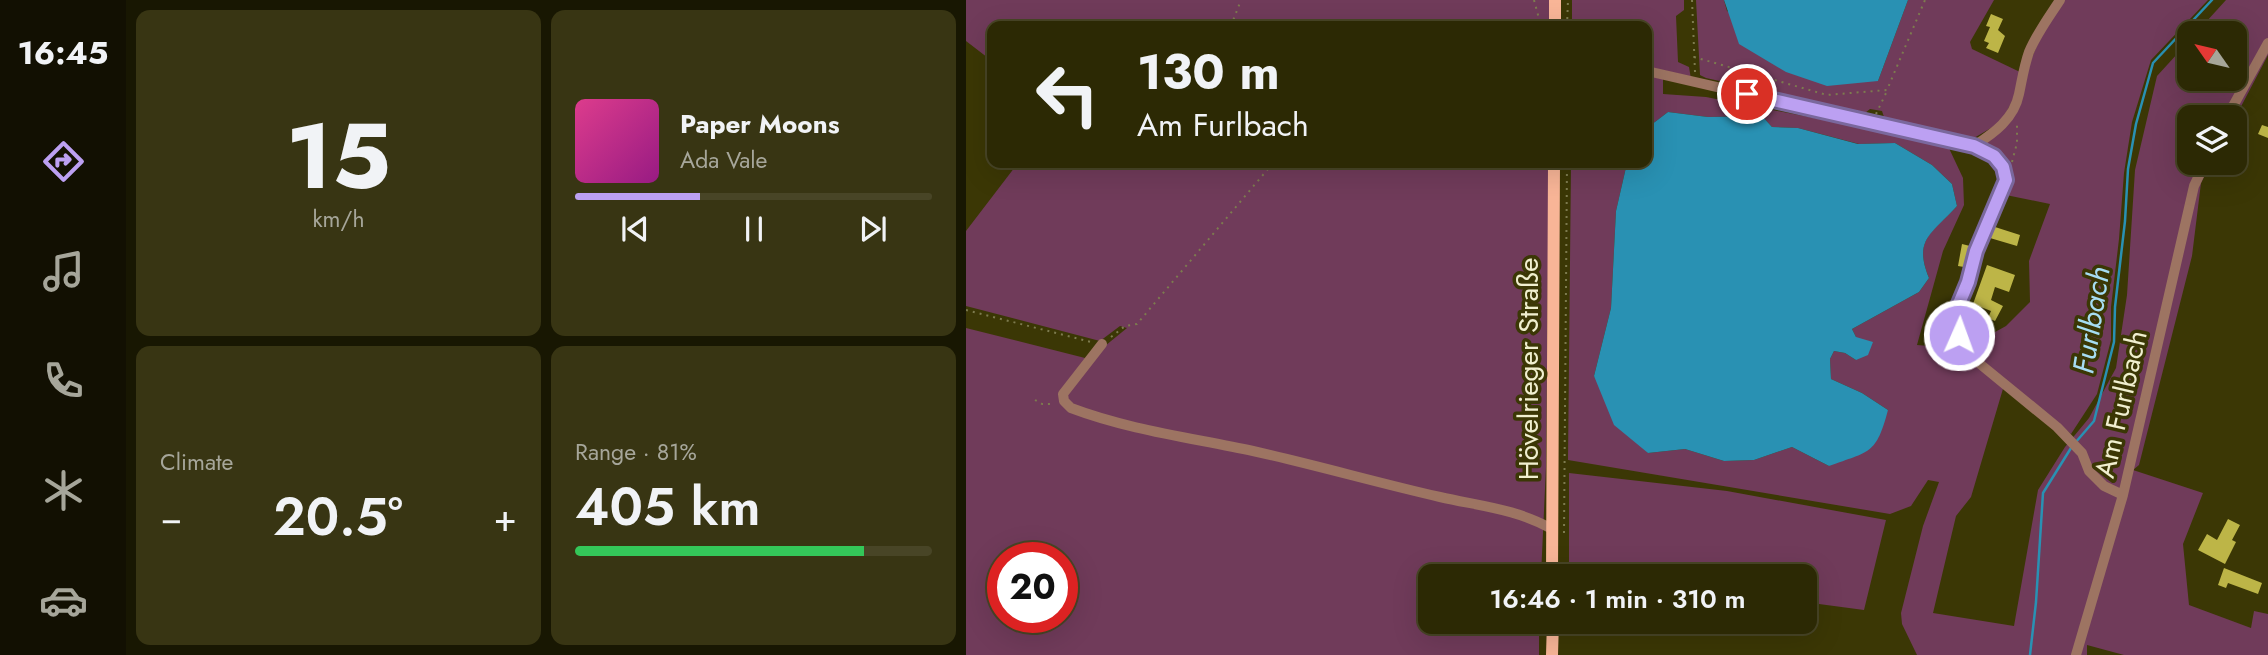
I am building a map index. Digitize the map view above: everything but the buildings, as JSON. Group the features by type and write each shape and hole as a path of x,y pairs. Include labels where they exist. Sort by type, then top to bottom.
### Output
{"main road":[{"path":"1555,0 1555,21"},
{"name":"Hövelrieger Straße","path":"1552,564 1554,168"},
{"path":"1552,655 1553,634"}],"street":[{"path":"1974,146 1999,128 2015,106 2029,52 2060,0"},
{"path":"2234,105 2268,43"},
{"path":"1652,72 1974,146 1994,156 2003,167 2006,180 1976,251 1958,306 1956,326 1963,343 1980,364 2057,428 2082,453 2089,471 2104,486 2123,495"},
{"name":"Am Furlbach","path":"2076,655 2123,495 2194,186 2200,175"},
{"path":"1102,344 1063,394 1068,406 1084,413 1165,433 1513,511 1552,529"}],"path":[{"path":"1233,21 1241,0"},
{"path":"1534,0 1540,21"},
{"path":"1567,21 1568,0"},
{"path":"1692,0 1693,57 1697,83"},
{"path":"1873,122 1924,0"},
{"path":"1693,57 1827,95 1887,90"},
{"path":"2006,180 2017,143 2015,106"},
{"path":"966,310 1102,344 1125,326 1137,324 1267,168"},
{"path":"1564,535 1567,168"},
{"path":"1035,400 1047,405 1064,401"}],"shaded area":[{"path":"966,0 1550,0 1550,21 987,21 987,57 966,41"},
{"path":"1572,0 1684,0 1684,10 1676,16 1678,62 1689,67 1691,79 1663,71 1663,94 1706,97 1947,144 1963,178 1964,205 1943,251 1917,345 1964,349 2006,326 2030,302 2029,261 2050,204 2001,194 2007,180 1983,145 2005,124 2044,28 2062,0 2208,0 2188,21 2177,21 2177,33 2151,60 2132,122 2124,173 2111,307 2111,340 2097,394 2071,434 2005,382 1971,497 1956,516 1933,613 2014,626 2038,490 2065,447 2089,418 2116,368 2127,295 2135,170 2157,76 2177,54 2177,91 2247,91 2247,21 2207,21 2226,0 2268,0 2268,55 2242,105 2177,105 2177,175 2205,175 2201,183 2192,256 2139,465 2133,470 2203,493 2183,544 2189,605 2251,628 2254,611 2268,614 2268,655 2124,655 2087,645 2087,655 1917,655 1902,624 1901,613 1923,526 1939,482 1928,480 1911,506 1890,514 1568,460 1571,168 1626,168 1616,211 1611,308 1594,376 1648,453 1685,449 1724,461 1754,460 1792,447 1829,466 1888,410 1862,393 1831,379 1830,359 1834,351 1845,353 1856,360 1856,337 1852,329 1919,292 1929,278 1923,254 1924,245 1933,230 1957,206 1952,184 1932,165 1895,143 1859,144 1798,128 1772,127 1762,116 1708,117 1668,112 1652,124 1652,21 1572,21"},
{"path":"1696,0 1724,0 1727,11 1878,81 1908,0 1994,0 1970,42 1972,49 2020,72 2016,94 2001,122 1969,141 1885,120 1882,111 1870,109 1865,113 1706,78 1700,75"},
{"path":"1014,168 1549,168 1546,467 1542,564 1418,564 1418,634 1539,634 1539,655 966,655 966,328 1089,359 1127,328 1120,326 1100,341 966,306 966,231"},
{"path":"1569,473 1727,491 1886,520 1864,610 1817,604 1817,564 1569,564"}],"water":[{"path":"1724,0 1908,0 1878,81 1827,86 1786,72 1739,44"},
{"path":"1668,112 1708,117 1762,116 1772,127 1798,128 1858,144 1895,143 1932,165 1952,184 1957,206 1933,231 1924,245 1923,254 1929,278 1919,292 1852,329 1856,337 1873,342 1868,355 1856,360 1845,353 1834,351 1830,359 1831,379 1862,393 1888,410 1875,444 1863,454 1829,466 1792,447 1754,460 1724,461 1685,449 1648,453 1614,425 1594,376 1611,308 1616,211 1626,168 1652,168 1652,124"}],"waterway":[{"name":"Furlbach","path":"2075,443 2094,421 2114,342 2128,169 2136,124 2153,63 2212,0"},
{"name":"Furlbach","path":"2030,655 2043,493 2071,448"}],"route":[{"path":"1747,94 1974,146 1994,156 2003,167 2006,180 1976,251 1958,306 1956,326 1959,335"}]}
